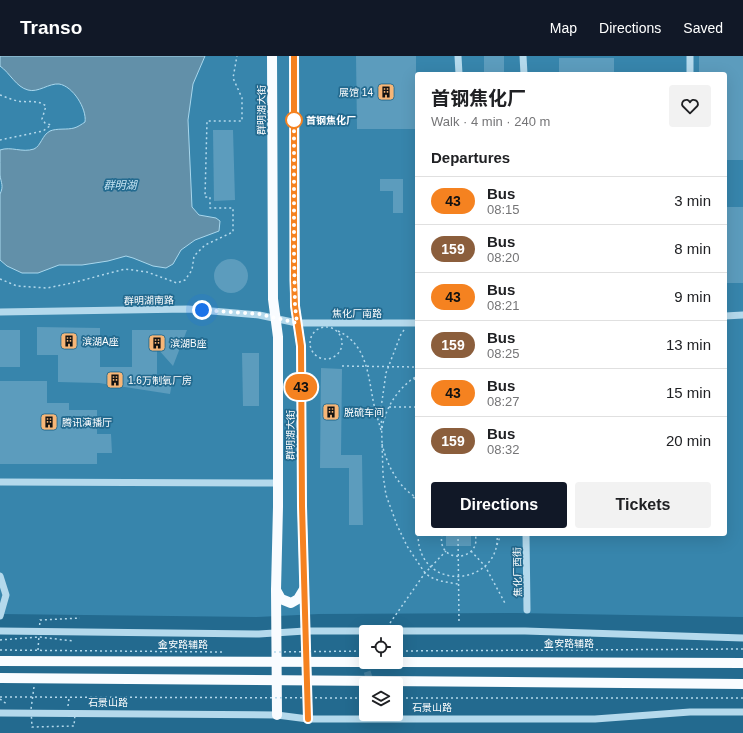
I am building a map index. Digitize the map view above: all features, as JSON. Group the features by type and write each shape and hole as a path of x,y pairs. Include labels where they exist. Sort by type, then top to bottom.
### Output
{"main road":[{"name":"群明湖大街","path":"272,56 273,299 278,337 279,484 276,590 277,715"},
{"name":"群明湖大街","path":"294,56 295,306 301,346 302,506 308,719"},
{"path":"276,590 281,599 291,603 298,599 304,589"},
{"path":"0,661 359,662"},
{"path":"403,662 743,663"},
{"path":"0,678 743,684"}],"street":[{"path":"458,56 458,72"},
{"path":"523,56 524,72"},
{"path":"690,56 690,72"},
{"name":"群明湖南路","path":"0,312 188,309 259,314 297,323"},
{"path":"727,316 743,314"},
{"name":"焦化厂南路","path":"297,323 415,323"},
{"path":"0,482 279,484"},
{"name":"焦化厂西街","path":"526,536 527,610"},
{"path":"0,576 6,595 0,616"},
{"path":"0,631 251,634 305,631 359,631"},
{"path":"403,631 525,631 743,638"},
{"name":"石景山路","path":"0,713 277,715 308,719 595,719 690,712 743,712"}],"path":[{"path":"0,279 16,286 47,288 72,284 125,269 148,272 177,283 185,280 192,270 194,256 205,245 232,232 233,208 210,208 210,198 205,198 207,121 242,121 242,98 233,78 238,56"},
{"path":"0,95 19,101 33,101 42,103 46,106 42,119 45,123 51,125 43,131 0,140"},
{"path":"409,323 401,334 388,367 381,408 383,475 386,495 397,525 407,546 425,573 442,582 458,584"},
{"path":"331,328 341,339 341,349 334,357 330,359 319,358 312,351 310,340 320,328 331,328 347,335 356,345 364,359 381,431"},
{"path":"342,366 415,367"},
{"path":"381,431 383,421 397,393 414,378"},
{"path":"389,407 415,407"},
{"path":"382,440 389,464 400,483 415,498"},
{"path":"418,536 418,544 423,557 431,567 444,575 458,577 471,575 482,569 491,560 500,536"},
{"path":"442,536 442,544 446,551 453,556 458,557 464,556 471,551 475,543 475,536"},
{"path":"458,536 460,631"},
{"path":"496,549 497,536"},
{"path":"388,625 425,573 446,551"},
{"path":"471,551 485,566 506,606"},
{"path":"38,651 40,620 80,618"},
{"path":"0,640 39,637 73,641"},
{"name":"金安路辅路","path":"403,651 743,649"},
{"name":"金安路辅路","path":"0,650 225,652"},
{"path":"272,652 359,651"},
{"path":"34,687 31,709 32,727 74,726 75,714"},
{"path":"0,697 359,698"},
{"path":"403,698 743,698"}],"shaded area":[{"path":"0,56 743,56 743,617 516,613 319,614 257,617 0,614"}],"water":[{"name":"群明湖","path":"0,56 205,56 193,84 188,120 192,207 199,215 216,218 220,221 219,231 195,240 181,250 173,264 166,268 153,266 126,256 108,261 82,265 59,265 38,273 22,273 7,266 0,260 0,194 2,187 0,175 0,150 34,149 50,131 75,128 85,122 85,117 84,111 78,99 69,89 59,84 55,84 32,91 28,90 20,86 0,66"}],"building":[{"name":"展馆 14","path":"356,56 416,56 415,129 357,129"},
{"path":"484,56 504,56 504,72 484,72"},
{"path":"699,56 743,56 743,160 727,160 727,72 699,72"},
{"path":"559,58 614,58 614,72 559,72"},
{"path":"213,130 233,130 235,200 214,201"},
{"path":"380,179 403,179 403,213 393,213 393,191 380,191"},
{"path":"727,207 743,207 743,283 727,283"},
{"path":"234,259 243,264 247,269 247,283 243,288 238,292 228,293 224,292 215,283 214,273 215,269 224,260"},
{"path":"37,327 100,328 100,367 132,367 132,330 187,330 173,366 157,348 157,376 173,378 170,394 99,383 58,382 58,355 37,355"},
{"path":"0,330 20,330 20,367 0,367"},
{"path":"242,353 259,353 259,406 243,406"},
{"name":"脱硫车间","path":"321,368 342,369 341,455 362,455 363,525 349,525 349,468 320,468"},
{"name":"腾讯演播厅","path":"0,381 47,381 47,403 69,403 69,410 97,410 97,434 111,434 112,453 97,453 97,464 0,464"},
{"path":"446,536 471,536 471,546 446,546"}],"tunnel":[{"path":"366,669 369,677"}],"bus line":[{"name":"43","path":"294,56 294,280 295,306 301,346 302,506 308,719"}],"place":[{"name":"展馆 14","path":"386,92"},
{"name":"首钢焦化厂","path":"294,120"},
{"name":"滨湖A座","path":"69,341"},
{"name":"滨湖B座","path":"157,343"},
{"name":"1.6万制氧厂房","path":"115,380"},
{"name":"脱硫车间","path":"331,412"},
{"name":"腾讯演播厅","path":"49,422"}],"route":[{"path":"202,310 259,314 297,323 295,306 294,253 294,120"}]}
